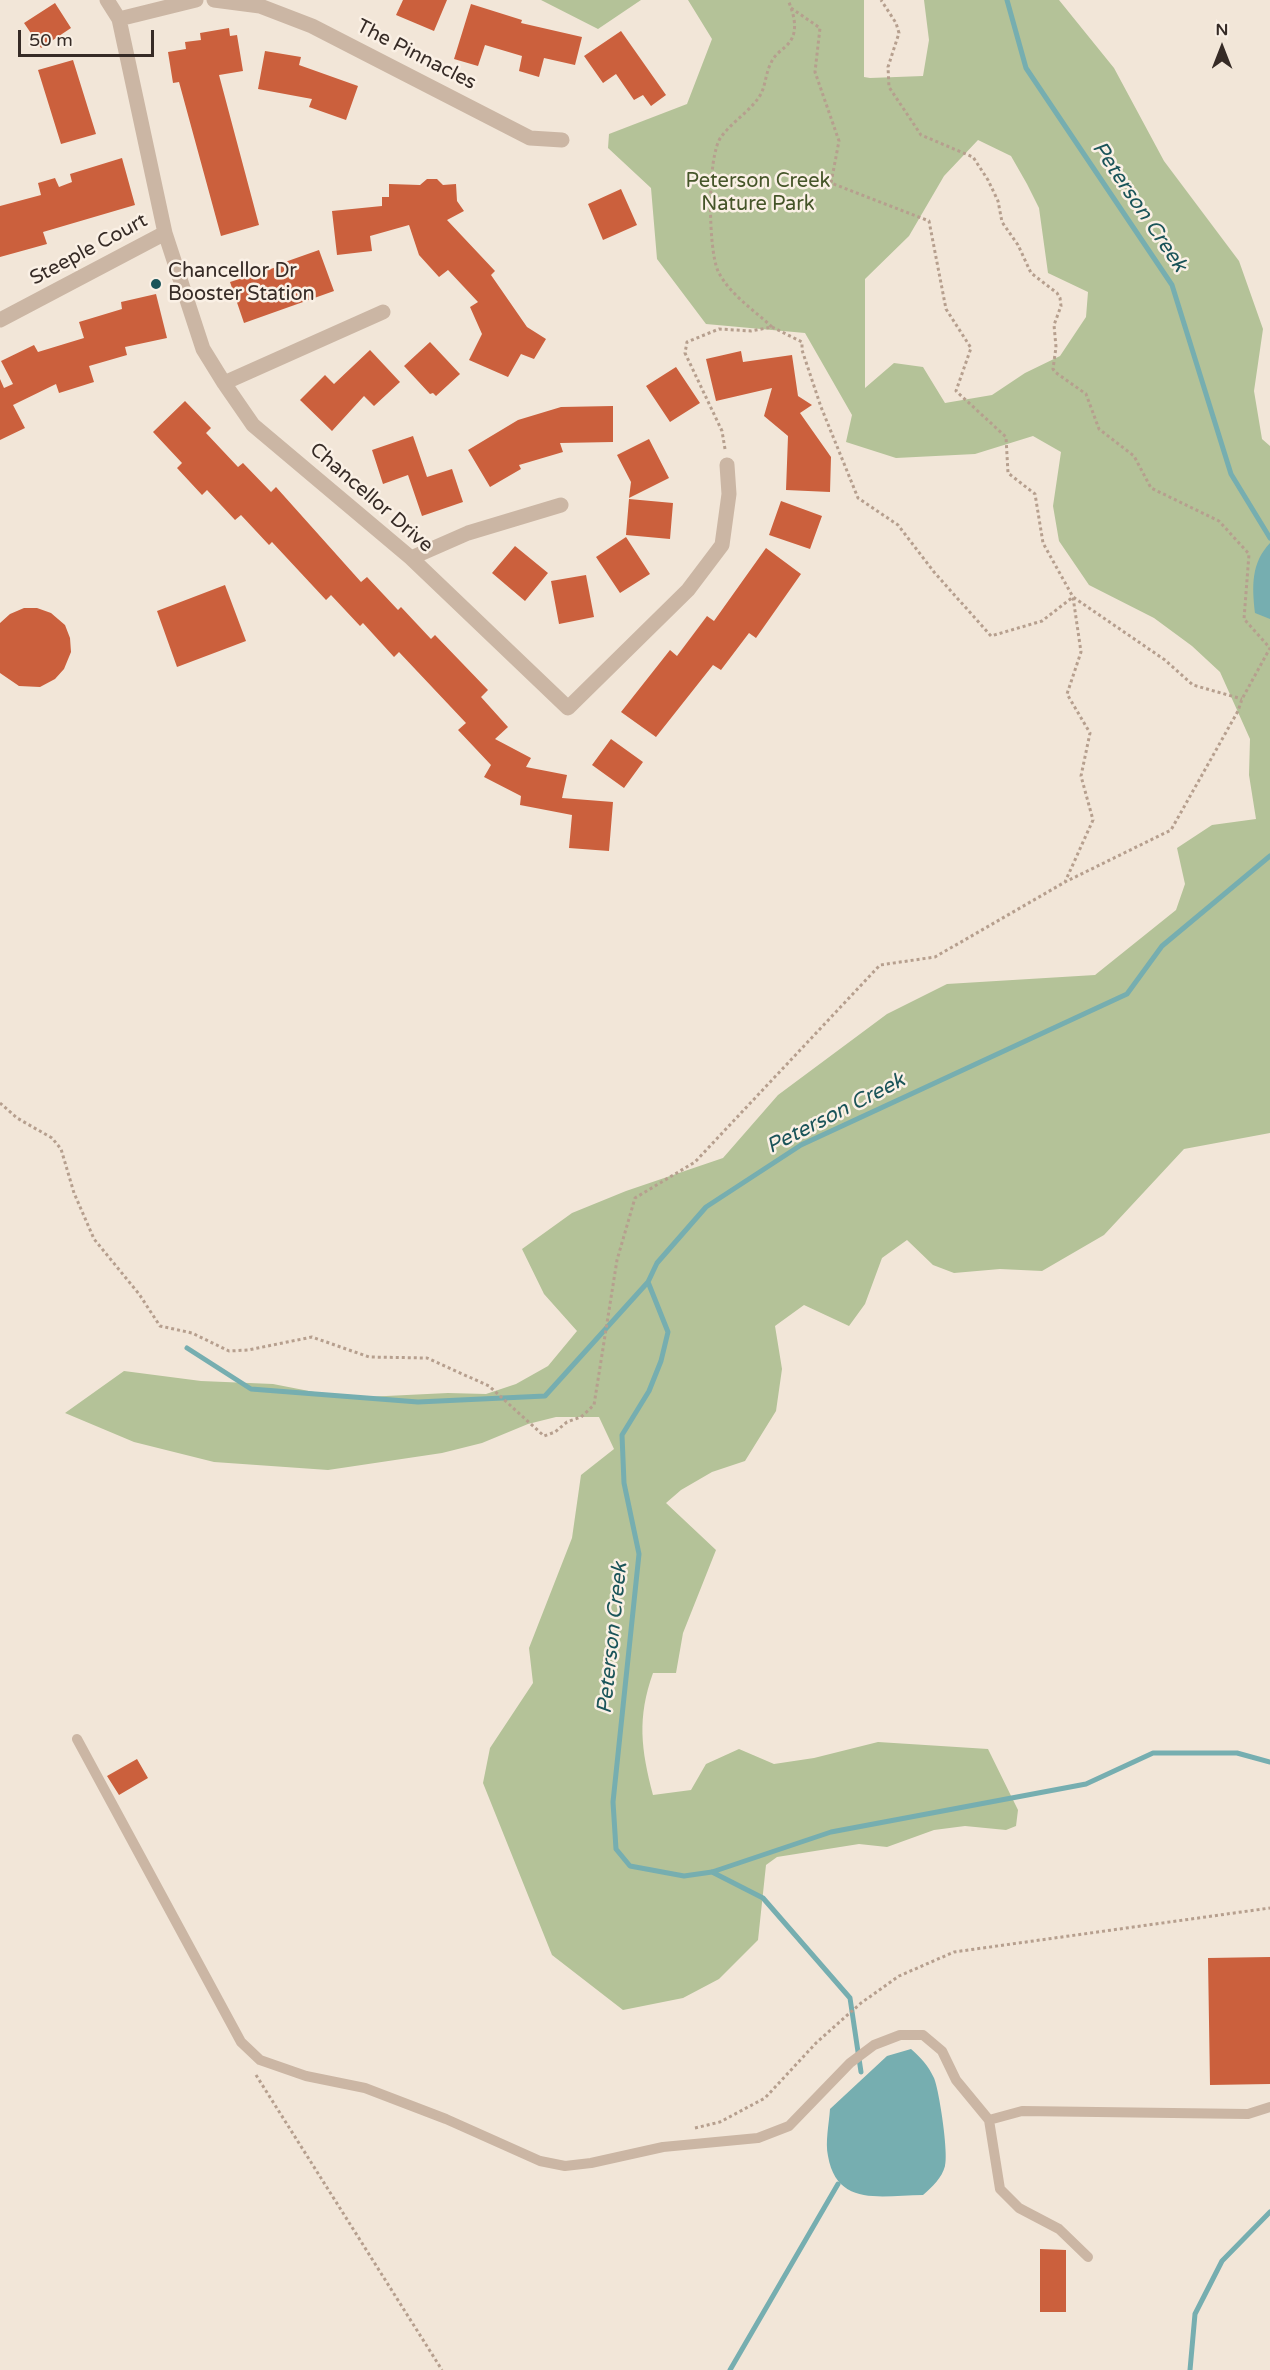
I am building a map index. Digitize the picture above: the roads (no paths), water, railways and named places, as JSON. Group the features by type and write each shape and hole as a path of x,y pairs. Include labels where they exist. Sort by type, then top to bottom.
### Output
{"street":[{"name":"Chancellor Drive","path":"107,0 119,19 165,233 203,349 224,383 253,424 411,558 568,708 688,590 722,545 729,494 727,465"},
{"path":"119,19 196,0"},
{"name":"The Pinnacles","path":"214,0 260,6 312,26 530,138 562,140"},
{"name":"Steeple Court","path":"0,320 165,233"},
{"path":"224,383 383,312"},
{"path":"411,558 468,533 561,506"}],"lane":[{"path":"76,1739 241,2042 260,2060 306,2076 365,2088 446,2119 540,2161 565,2166 591,2163 663,2146 758,2138 789,2126 850,2063 874,2045 900,2036 923,2036 942,2051 956,2080 989,2120 1000,2189 1019,2208 1059,2229 1088,2257"},
{"path":"989,2120 1022,2111 1248,2114 1270,2107"}],"water":[{"path":"1270,543 1270,619 1255,613 1253,593 1256,567"},
{"path":"911,2049 927,2065 936,2084 945,2136 944,2170 923,2195 878,2196 851,2191 841,2184 833,2173 828,2156 830,2109 887,2056"}],"waterway":[{"name":"Peterson Creek","path":"1007,0 1026,68 1172,285 1231,474 1270,538"},
{"name":"Peterson Creek","path":"187,1348 251,1389 418,1402 545,1396 648,1282 657,1263 706,1207 801,1145 1127,994 1162,946 1270,856"},
{"name":"Peterson Creek","path":"648,1282 668,1332 661,1361 649,1391 622,1435 624,1483 639,1554 613,1802 616,1849 630,1866 684,1876 712,1872 831,1832 1086,1784 1153,1753 1237,1753 1270,1762"},
{"path":"712,1872 763,1898 850,1998 861,2072"},
{"path":"730,2370 838,2184"},
{"name":"Peterson Creek","path":"1190,2370 1195,2314 1222,2261 1270,2212"}],"place":[{"name":"Chancellor Dr Booster Station","path":"156,284"}],"park label":[{"name":"Peterson Creek Nature Park","path":"758,194"}]}
